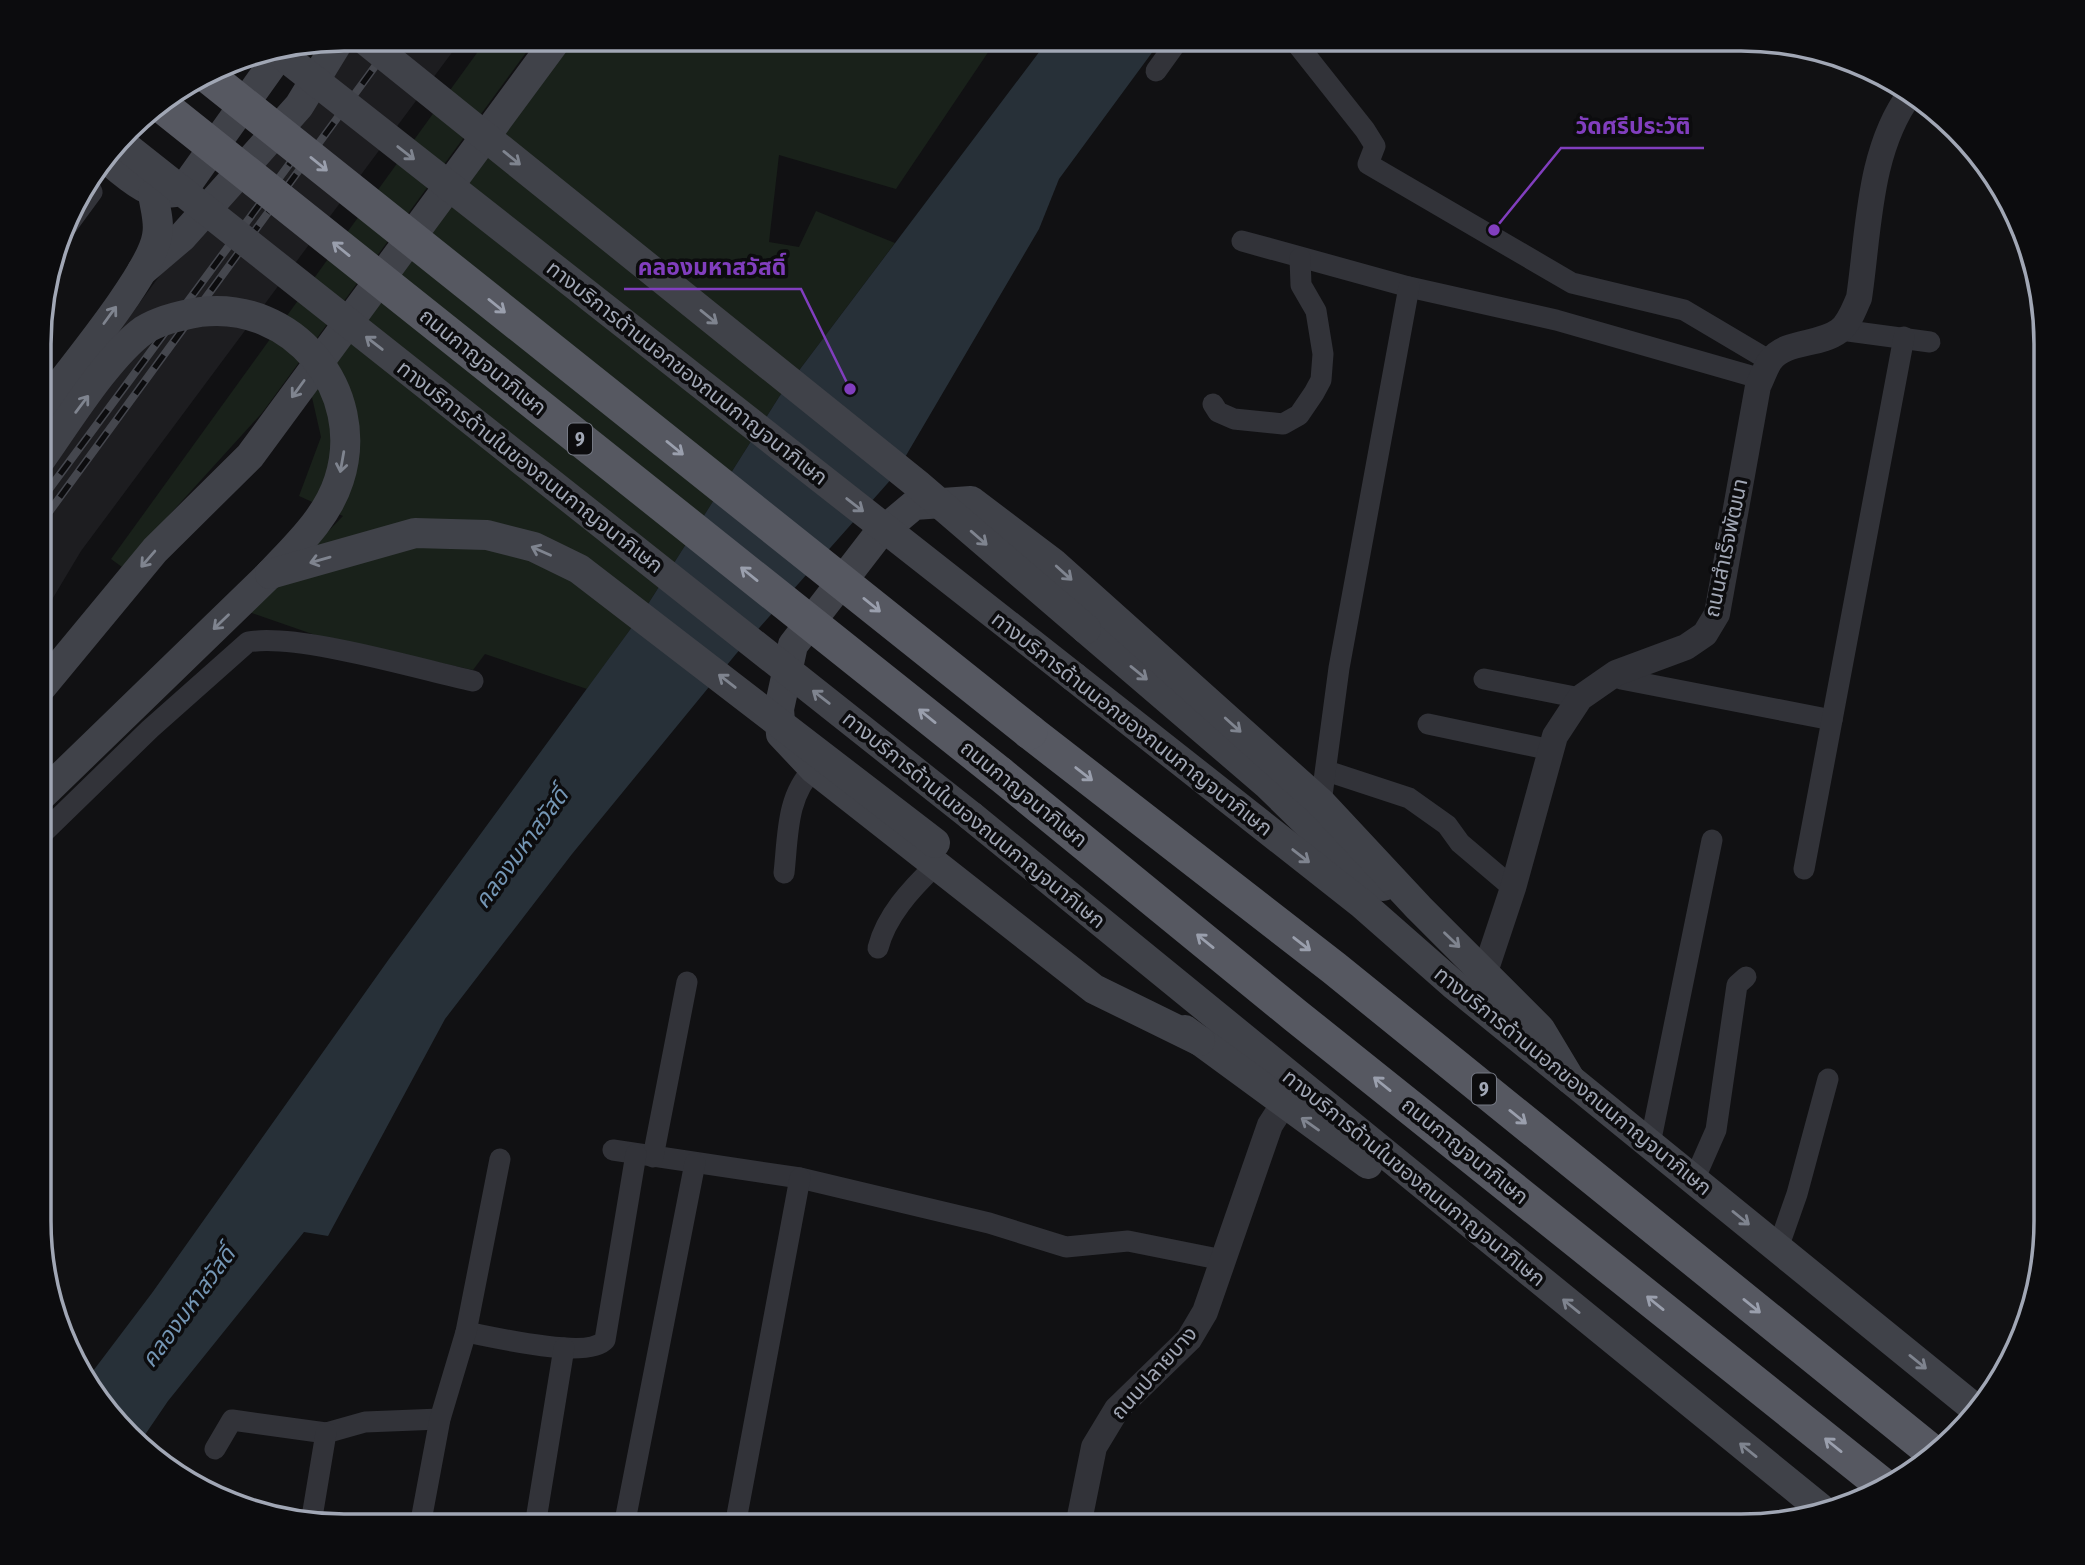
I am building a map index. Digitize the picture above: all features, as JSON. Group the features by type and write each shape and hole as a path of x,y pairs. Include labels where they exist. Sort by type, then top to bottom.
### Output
{"highway":[{"name":"9","path":"214,81 1030,732 1334,968 1928,1448"},
{"name":"ถนนกาญจนาภิเษก","path":"167,110 1000,774 1296,1016 1877,1481"}],"main road":[{"path":"142,271 182,237 299,107 333,51"},
{"path":"380,51 916,484 1178,705 1267,784 1352,866 1419,908"},
{"path":"51,676 155,551 250,456 548,51"},
{"name":"ทางบริการด้านนอกของถนนกาญจนาภิเษก","path":"284,56 1362,904 1453,984 1970,1405"},
{"path":"112,164 153,194 169,195 183,190 276,59"},
{"name":"ทางบริการด้านในของถนนกาญจนาภิเษก","path":"126,147 971,816 1816,1504"},
{"path":"51,395 142,271 157,238 158,219 153,194"},
{"path":"51,445 115,359 145,330 181,315 221,310 264,318 296,338 326,370 340,399 345,443 339,481 317,522 270,574 51,786"},
{"path":"1452,1210 1370,1166 1283,1105 1200,1041 814,769 781,734 779,709 793,645 877,536 914,505 971,501 1053,563 1321,803 1419,908 1540,1029 1570,1079"},
{"path":"270,574 415,533 487,535 534,547 579,569 935,855"},
{"path":"1216,1014 1252,1080"}],"street":[{"path":"1156,71 1170,51"},
{"path":"1302,51 1375,146 1368,164 1572,283 1684,310 1766,370"},
{"path":"1841,330 1859,298 1878,163 1897,112 1905,101"},
{"path":"1242,241 1409,286 1766,370"},
{"path":"1213,404 1218,412 1234,419 1283,424 1299,415 1314,393 1324,365 1323,354 1316,311 1301,285 1300,258"},
{"path":"1321,803 1339,668 1409,286"},
{"path":"1766,370 1783,349 1817,342 1841,330 1930,342"},
{"path":"1804,869 1904,337"},
{"name":"ถนนสำเร็จพัฒนา","path":"1485,972 1513,888 1555,736 1580,698 1616,673 1686,647 1705,634 1717,614 1766,370"},
{"path":"51,825 150,729 248,642 265,639 330,650 472,681"},
{"path":"1616,673 1621,679 1832,720"},
{"path":"1484,679 1580,698"},
{"path":"1428,724 1551,750"},
{"path":"784,873 794,796 802,780 814,769"},
{"path":"1326,771 1409,798 1447,825 1460,844 1513,888"},
{"path":"1650,1144 1712,840"},
{"path":"878,948 882,931 935,855"},
{"path":"1694,1180 1716,1130 1737,985 1746,977"},
{"path":"466,1332 564,1348 595,1348 605,1340 645,1155 687,982"},
{"path":"1778,1248 1797,1194 1828,1079"},
{"name":"ถนนปลายบาง","path":"1081,1514 1094,1447 1118,1409 1189,1339 1205,1312 1269,1125 1283,1105"},
{"path":"613,1150 800,1178 989,1223 1066,1247 1128,1241 1223,1260"},
{"path":"421,1514 440,1419 466,1332 500,1159"},
{"path":"626,1514 695,1163"},
{"path":"737,1514 800,1178"},
{"path":"537,1514 564,1348"},
{"path":"215,1449 232,1420 326,1433 365,1422 440,1419"},
{"path":"313,1513 326,1433"}],"shaded area":[{"path":"326,51 453,51 81,551 51,601 51,431 121,328"},
{"path":"478,51 527,51 262,413 122,567 111,559"},
{"path":"564,51 989,51 896,189 779,155 769,242 799,247 816,211 895,243 779,397 643,612 587,689 485,654 473,670 318,636 249,612 343,516 299,496 321,437 311,393 333,354"}],"water":[{"path":"1040,51 1153,51 1059,179 1039,229 894,476 736,654 572,854 445,1019 328,1236 304,1232 168,1401 144,1436 111,1400 92,1372 643,612 779,397"}],"railway":[{"path":"51,509 386,51"},
{"path":"51,486 299,151"}],"place":[{"name":"วัดศรีประวัติ","path":"1494,230"},
{"name":"คลองมหาสวัสดิ์","path":"850,389"}]}
